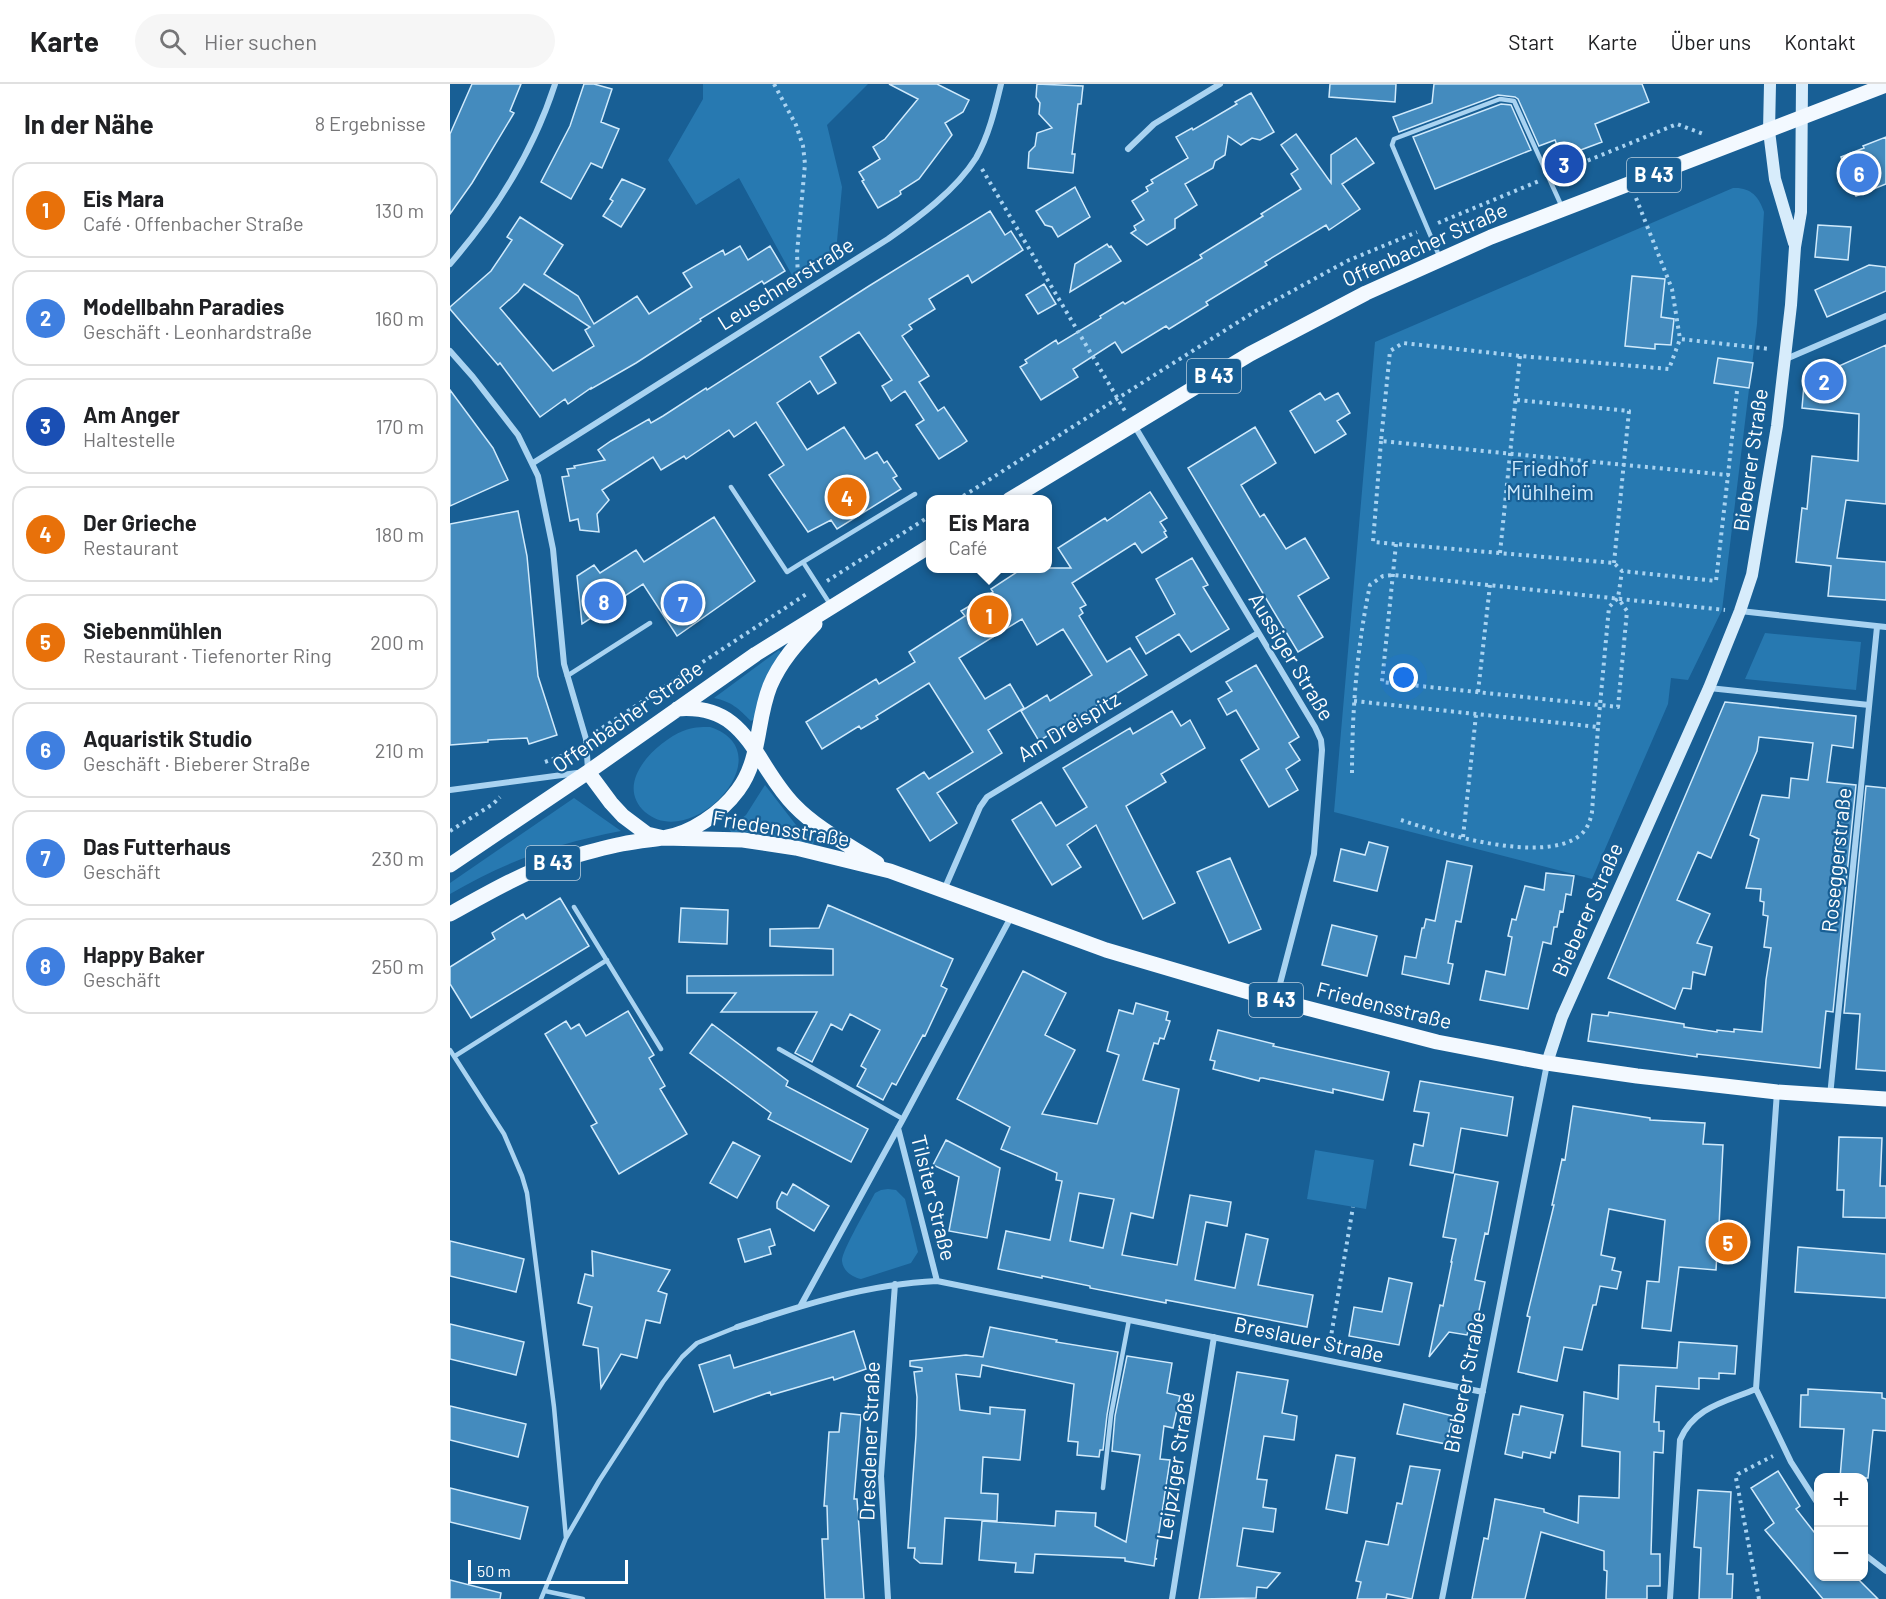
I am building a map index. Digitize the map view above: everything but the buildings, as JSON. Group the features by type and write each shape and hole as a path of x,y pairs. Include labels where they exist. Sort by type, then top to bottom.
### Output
{"main road":[{"name":"Offenbacher Straße","path":"1017,495 1250,354 1366,293 1491,237 1886,85"},
{"name":"Offenbacher Straße","path":"450,865 756,654 926,548"},
{"name":"Offenbacher Straße","path":"450,914 515,879 560,861 623,843 664,838 696,825 724,806 748,776 756,753 765,702 777,671 800,640 832,607"},
{"name":"Friedensstraße","path":"676,709 702,709 728,719 745,735 779,788 794,806 826,831 890,871"},
{"path":"588,771 611,803 630,822 647,834 664,838"},
{"name":"Friedensstraße","path":"664,838 743,840 796,848 890,871 1107,950 1276,1000 1437,1042 1636,1076 1777,1092 1886,1099"}],"street":[{"path":"450,264 488,218 515,177 537,132 555,84"},
{"name":"Leuschnerstraße","path":"533,463 915,220 960,178 975,158 990,128 1001,84"},
{"path":"1128,149 1154,124 1220,84"},
{"name":"Bieberer Straße","path":"1770,84 1769,131 1775,179 1795,247"},
{"name":"Bieberer Straße","path":"1442,1599 1547,1062 1565,1010 1709,688 1740,611 1752,574 1763,518 1786,354 1795,247 1801,212 1802,84"},
{"path":"1786,354 1886,316"},
{"path":"450,351 518,435 538,476 553,549 561,645 567,676 586,739 588,771 450,790"},
{"name":"Aussiger Straße","path":"1134,425 1321,740 1314,854 1276,1000"},
{"path":"1740,611 1886,627"},
{"name":"Roseggerstraße","path":"1830,1096 1877,627"},
{"name":"Am Dreispitz","path":"943,891 987,796 1257,633"},
{"path":"1709,688 1869,705"},
{"name":"Tilsiter Straße","path":"801,1305 1011,916"},
{"path":"1777,1092 1756,1389 1784,1450 1814,1498"},
{"name":"Tilsiter Straße","path":"737,1327 801,1305 845,1294 895,1284 937,1281 898,1128"},
{"name":"Breslauer Straße","path":"937,1281 1483,1392"},
{"name":"Dresdener Straße","path":"888,1599 881,1476 895,1284"},
{"name":"Leipziger Straße","path":"1172,1599 1214,1337"},
{"path":"1670,1599 1680,1440 1685,1427 1698,1415 1756,1389"},
{"path":"1868,1558 1886,1571"}],"lane":[{"path":"1440,260 1392,145 1394,139 1500,99 1514,101 1563,210"},
{"path":"731,487 787,572 915,494"},
{"path":"803,562 832,607"},
{"path":"567,676 650,624"},
{"path":"574,907 661,1048"},
{"path":"455,1056 607,960"},
{"path":"779,1049 903,1119"},
{"path":"450,1050 504,1134 527,1193 554,1407 566,1538"},
{"path":"1103,1488 1111,1415 1129,1320"},
{"path":"541,1599 566,1538 598,1481 682,1357 697,1343 737,1327"},
{"path":"545,1591 583,1599"}],"path":[{"path":"774,84 796,125 803,146 805,164 797,253 798,296"},
{"path":"965,495 1254,312 1347,261 1677,124 1731,145"},
{"path":"975,158 1134,425"},
{"path":"1630,184 1672,289 1680,339 1669,369 1520,356 1403,342 1390,351 1373,542 1614,563 1622,571 1716,581 1737,391"},
{"path":"1680,339 1786,354"},
{"path":"1500,553 1520,356"},
{"path":"1516,400 1629,411 1614,563"},
{"path":"1381,441 1728,475"},
{"path":"538,764 567,754 586,739 819,586 926,519"},
{"path":"1396,544 1382,682 1618,707 1627,611 1618,598"},
{"path":"1401,820 1463,837 1526,847 1546,847 1566,843 1577,838 1589,825 1609,607 1618,598 1622,571"},
{"path":"1352,773 1354,701 1363,618 1370,585 1383,576 1393,575 1740,611"},
{"path":"1478,692 1490,585"},
{"path":"1354,701 1598,727"},
{"path":"1463,837 1476,715"},
{"path":"450,831 494,804 513,782"},
{"path":"1327,1361 1353,1207"},
{"path":"1759,1599 1736,1478 1738,1474 1784,1450"}],"green space":[{"path":"703,84 868,84 827,125 842,187 836,252 793,277 739,178 696,205 668,160 703,99"},
{"name":"Friedhof Mühlheim","path":"1733,188 1744,189 1753,194 1764,212 1757,324 1722,610 1688,680 1671,678 1668,704 1592,879 1334,812 1375,342"},
{"path":"1765,633 1861,642 1856,690 1745,679"},
{"path":"779,650 782,653 755,719 751,721 726,701 714,698"},
{"path":"710,727 731,740 739,757 735,776 724,794 706,810 686,820 664,821 645,812 636,801 634,789 636,777 642,765 661,744 672,736 690,729"},
{"path":"765,785 796,825 815,839 813,844 754,833 731,832 729,828 746,815"},
{"path":"574,798 621,831 575,841 533,855 492,872 450,894 450,883"},
{"path":"1315,1150 1374,1160 1366,1209 1307,1199"},
{"path":"888,1189 896,1190 905,1199 918,1252 911,1263 861,1279 848,1273 844,1268 843,1256 875,1193"}],"place":[{"name":"Am Anger","path":"1564,164"},
{"name":"Aquaristik Studio","path":"1859,173"},
{"name":"Modellbahn Paradies","path":"1824,381"},
{"name":"Der Grieche","path":"847,497"},
{"name":"Happy Baker","path":"604,601"},
{"name":"Das Futterhaus","path":"683,603"},
{"name":"Eis Mara","path":"989,615"},
{"name":"Siebenmühlen","path":"1728,1242"}]}
